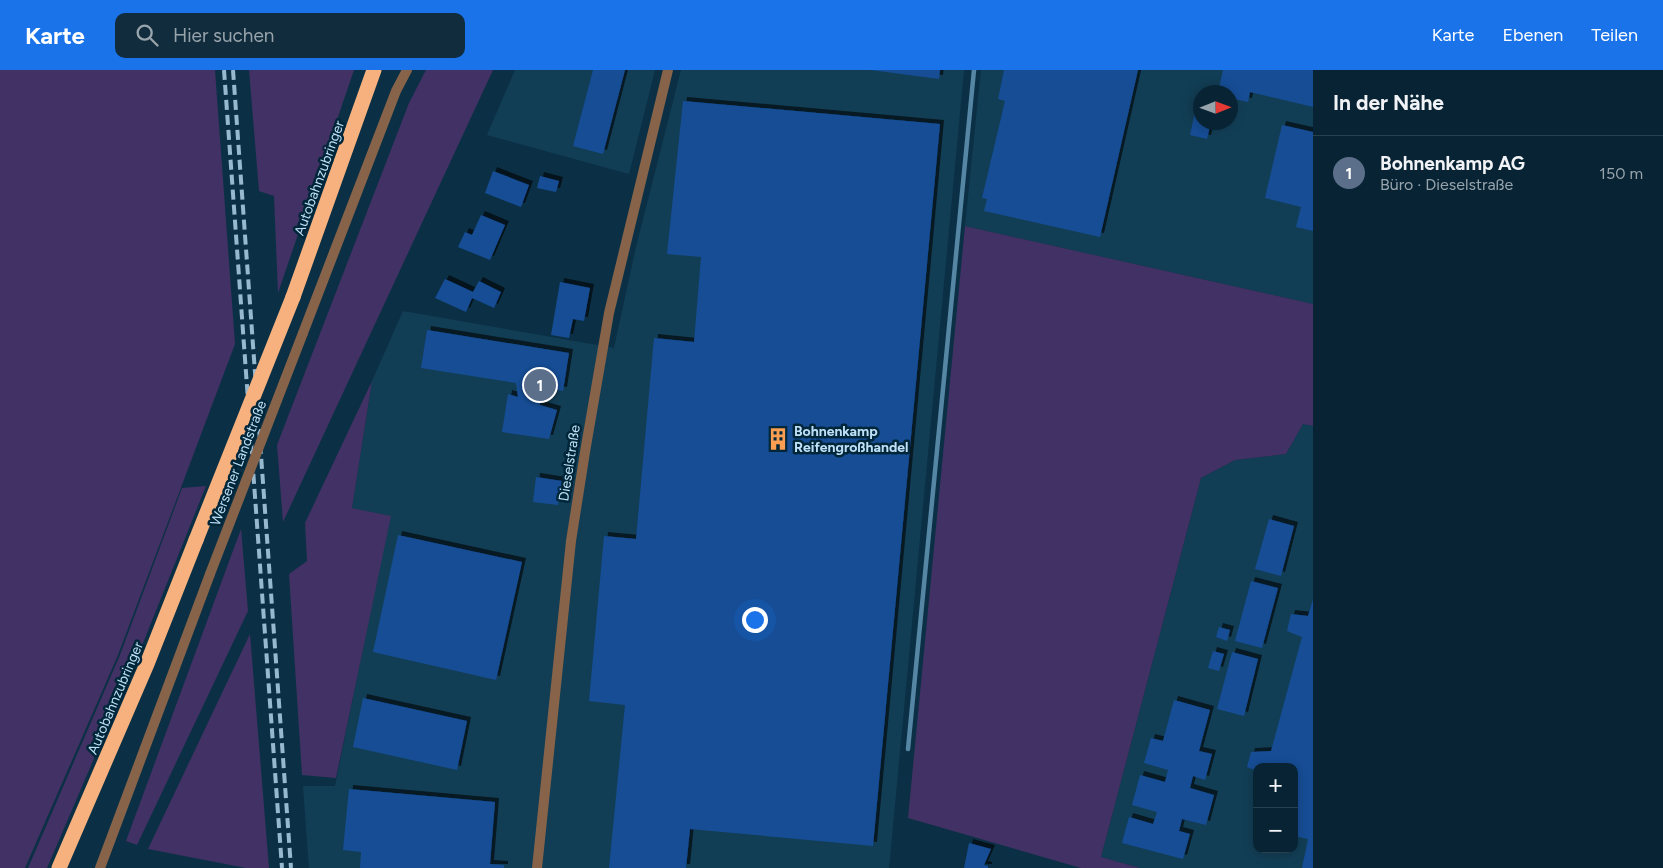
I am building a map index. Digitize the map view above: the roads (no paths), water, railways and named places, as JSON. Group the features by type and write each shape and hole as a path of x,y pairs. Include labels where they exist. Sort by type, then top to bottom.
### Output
{"highway":[{"name":"Autobahnzubringer","path":"59,868 147,664 293,297 374,70"}],"street":[{"name":"Wersener Landstraße","path":"100,868 210,574 396,91 407,70"},
{"name":"Dieselstraße","path":"537,868 560,634 584,452 609,313 668,70"}],"waterway":[{"path":"908,749 974,70"}],"railway":[{"path":"224,70 282,868"},
{"path":"233,70 291,868"}],"place":[{"name":"Bohnenkamp AG","path":"540,385"},
{"name":"Bohnenkamp Reifengroßhandel","path":"778,439"}]}
